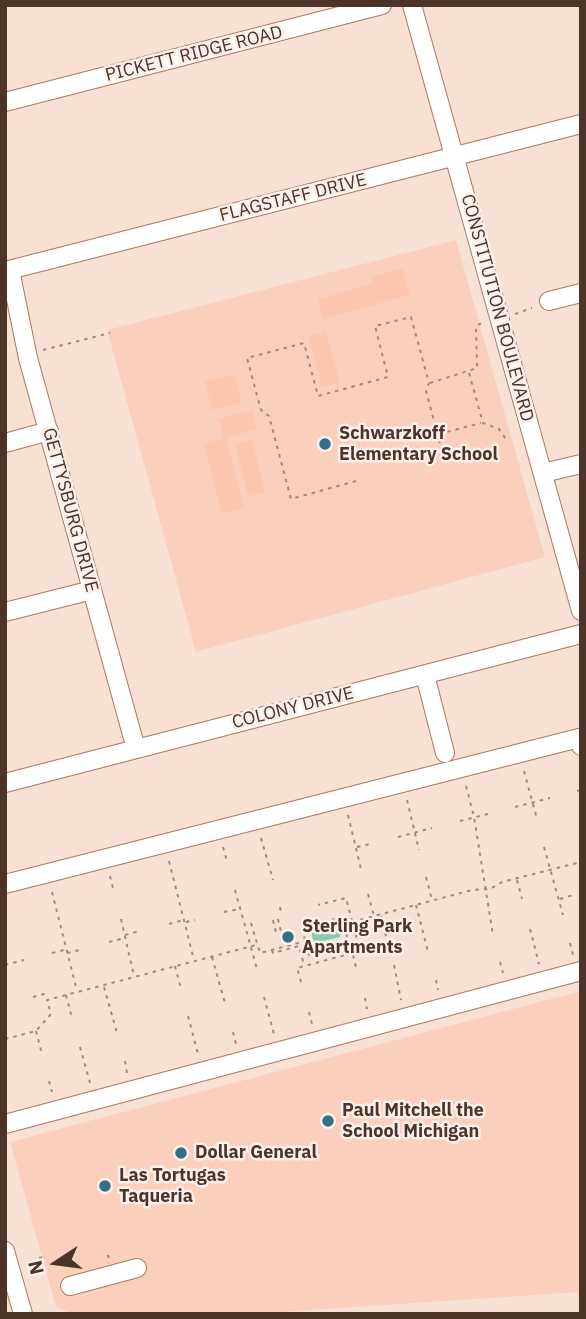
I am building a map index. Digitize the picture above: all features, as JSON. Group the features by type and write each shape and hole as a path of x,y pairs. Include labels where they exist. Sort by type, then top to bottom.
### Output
{"street":[{"name":"PICKETT RIDGE ROAD","path":"5,102 382,5"},
{"name":"CONSTITUTION BOULEVARD","path":"412,5 581,611"},
{"name":"FLAGSTAFF DRIVE","path":"8,271 581,124"},
{"name":"GETTYSBURG DRIVE","path":"8,271 23,336 136,749"},
{"path":"549,301 581,293"},
{"path":"5,443 49,431"},
{"path":"543,473 581,464"},
{"path":"5,612 92,590"},
{"name":"COLONY DRIVE","path":"5,783 581,634"},
{"path":"425,675 445,753"},
{"path":"5,884 580,740"},
{"path":"5,1124 577,963"},
{"path":"5,1251 23,1314"},
{"path":"70,1286 137,1268"}],"path":[{"path":"507,316 532,308"},
{"path":"356,481 291,499 269,416 261,410 247,358 304,342 318,396 388,377 374,326 411,317 429,383 426,391 444,458"},
{"path":"429,383 477,368 475,326 492,320"},
{"path":"41,350 110,333"},
{"path":"468,372 483,423"},
{"path":"438,435 483,423 499,429 507,442"},
{"path":"524,771 537,819"},
{"path":"466,786 474,817 493,935"},
{"path":"515,807 550,798"},
{"path":"407,800 419,849"},
{"path":"460,821 488,814"},
{"path":"348,815 362,869"},
{"path":"397,837 432,828"},
{"path":"261,838 273,880"},
{"path":"356,848 370,844"},
{"path":"223,847 227,861"},
{"path":"544,847 563,915"},
{"path":"169,861 194,961"},
{"path":"352,922 472,890 484,890 516,878 581,862"},
{"path":"110,876 114,892"},
{"path":"426,877 433,901"},
{"path":"516,878 522,899"},
{"path":"235,890 257,969"},
{"path":"51,892 77,992"},
{"path":"368,894 374,916"},
{"path":"559,899 576,894"},
{"path":"300,982 297,968 359,951 346,898 318,905"},
{"path":"416,905 428,951"},
{"path":"280,907 281,912"},
{"path":"224,912 240,909"},
{"path":"380,914 386,936"},
{"path":"342,918 349,944 309,955 306,942 302,928 342,918"},
{"path":"121,919 134,977"},
{"path":"273,920 276,933 281,931 278,919"},
{"path":"169,924 195,920"},
{"path":"251,923 260,953 306,942"},
{"path":"530,929 539,964"},
{"path":"109,942 140,931"},
{"path":"570,943 577,963"},
{"path":"47,1000 256,945"},
{"path":"272,950 273,953 299,946 304,966"},
{"path":"52,953 80,950"},
{"path":"353,953 358,971"},
{"path":"212,957 225,1003"},
{"path":"5,965 24,960"},
{"path":"500,962 503,973"},
{"path":"394,965 401,1000"},
{"path":"175,966 181,989"},
{"path":"436,980 439,990"},
{"path":"104,985 117,1033"},
{"path":"5,1039 36,1031 51,1014 44,994 33,997"},
{"path":"66,995 72,1018"},
{"path":"264,997 274,1034"},
{"path":"365,998 368,1009"},
{"path":"309,1012 312,1024"},
{"path":"188,1016 198,1054"},
{"path":"36,1031 42,1054"},
{"path":"233,1032 236,1044"},
{"path":"80,1047 90,1083"},
{"path":"125,1061 127,1073"},
{"path":"49,1081 52,1093"},
{"path":"39,1258 44,1257"}],"shaded area":[{"name":"Schwarzkoff Elementary School","path":"456,240 545,557 196,652 107,330"},
{"path":"402,269 410,295 323,319 318,299 373,284 371,277"},
{"path":"326,332 340,383 322,387 308,336"},
{"path":"234,374 242,403 212,410 205,381"},
{"path":"252,410 257,429 226,438 244,507 222,513 204,443 223,438 219,419"},
{"path":"252,440 265,492 248,496 235,445"},
{"path":"336,924 340,937 315,943 312,931"},
{"path":"581,991 581,1292 249,1314 73,1314 56,1307 10,1142"}],"place":[{"name":"Schwarzkoff Elementary School","path":"325,444"},
{"name":"Sterling Park Apartments","path":"288,937"},
{"name":"Paul Mitchell the School Michigan","path":"328,1121"},
{"name":"Dollar General","path":"181,1153"},
{"name":"Las Tortugas Taqueria","path":"105,1186"}]}
